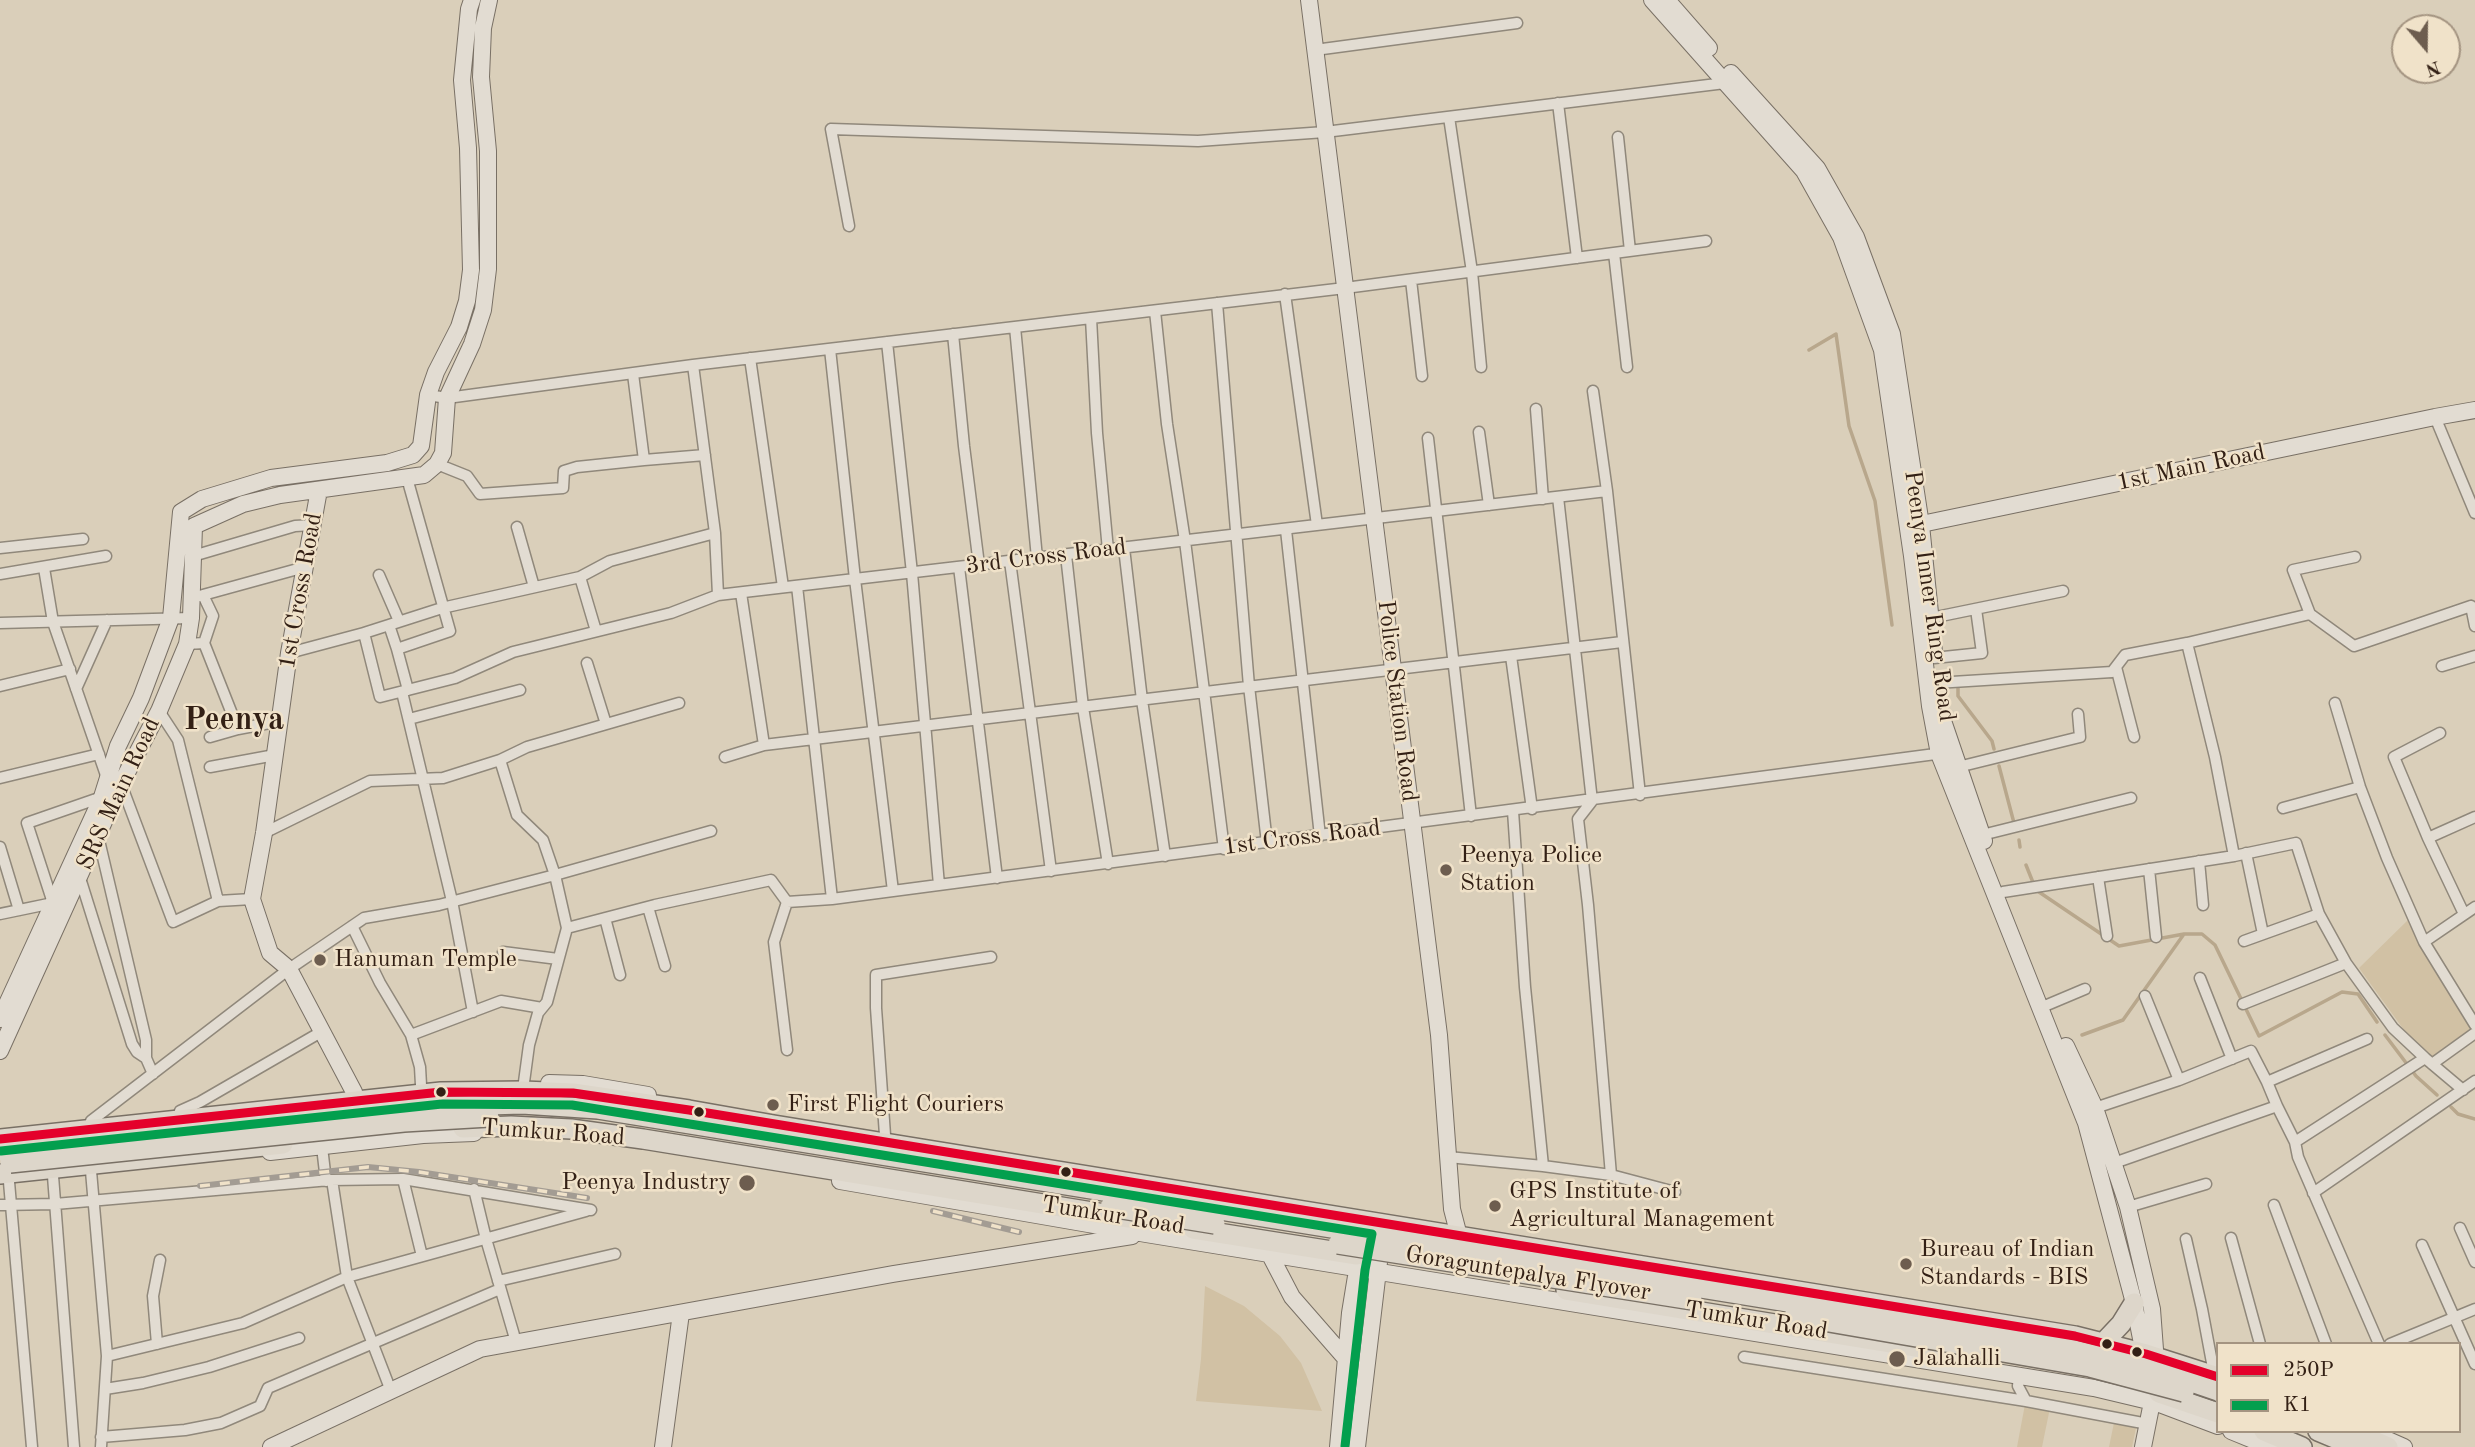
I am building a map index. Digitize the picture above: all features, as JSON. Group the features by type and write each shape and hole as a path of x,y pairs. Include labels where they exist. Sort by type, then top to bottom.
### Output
{"highway":[{"name":"Tumkur Road","path":"0,1139 441,1092 573,1093 1376,1222 1458,1232 2098,1341 2216,1371"},
{"name":"Goraguntepalya Flyover","path":"0,1152 419,1107 522,1104 597,1109 2053,1345 2142,1366 2216,1390"},
{"name":"Goraguntepalya Flyover","path":"2,1176 416,1121 517,1117 601,1123 2046,1359 2121,1374 2216,1403"},
{"name":"Tumkur Road","path":"2,1176 389,1133 511,1126 571,1129 657,1141 1358,1262 1453,1271 2094,1376 2152,1399 2216,1413"},
{"path":"2098,1341 2121,1324 2134,1303"},
{"path":"2269,1433 2291,1442 2322,1447"},
{"path":"2323,1433 2356,1447"},
{"path":"2356,1433 2388,1447"}],"street":[{"path":"0,1019 53,903 93,831 102,797 114,781 171,618 181,512 202,499 271,478 387,463 413,455 421,446 428,395 436,372 459,327 467,300 471,270 468,148 462,80 472,0"},
{"path":"489,0 483,28 481,77 488,151 488,269 483,310 472,344 447,398 443,453 437,464 467,476 480,494 564,488 564,471 577,467 705,455"},
{"path":"1308,0 1325,132"},
{"name":"Peenya Inner Ring Road","path":"1652,0 1804,171 1841,237 1882,350 1931,618 1940,713 1950,758 2047,1005 2095,1108 2115,1163 2152,1309 2158,1357"},
{"name":"Peenya Inner Ring Road","path":"1667,0 1817,168 1856,237 1892,334 1914,526 1930,706 2087,1123 2134,1303 2158,1357"},
{"path":"1315,50 1517,23"},
{"path":"849,226 831,129 1198,141 1325,132 1725,83"},
{"path":"1558,103 1577,258"},
{"path":"1449,117 1472,272 1481,368"},
{"name":"Police Station Road","path":"1325,132 1439,1035 1452,1209 1458,1232 1453,1271"},
{"path":"1618,136 1630,251"},
{"path":"428,395 447,398 750,358 1155,312 1706,241"},
{"path":"1614,253 1627,368"},
{"path":"1412,279 1422,376"},
{"path":"1285,294 1317,525"},
{"path":"1216,303 1249,687 1267,843"},
{"path":"1155,312 1167,424 1185,541 1224,849"},
{"path":"1091,318 1097,433 1108,550"},
{"path":"1015,327 1037,558"},
{"path":"954,334 964,446 979,565"},
{"path":"887,342 912,573 939,886"},
{"path":"830,349 893,891"},
{"path":"750,358 783,587"},
{"path":"694,365 715,533 718,595"},
{"path":"633,374 644,460"},
{"path":"1593,391 1607,491 1640,795"},
{"path":"1536,409 1543,499"},
{"name":"1st Main Road","path":"1914,526 2475,410"},
{"path":"2435,417 2469,486 2475,513"},
{"path":"1479,432 1489,505"},
{"path":"1428,439 1471,816"},
{"name":"1st Cross Road","path":"354,1092 289,969 270,953 252,899 289,653 319,490 424,475 437,464"},
{"path":"397,649 450,631 407,478"},
{"name":"SRS Main Road","path":"0,1051 79,878 93,831 114,781 159,711 187,644 197,597 193,556 194,526 243,504 280,495 319,490"},
{"name":"3rd Cross Road","path":"405,691 455,678 513,652 671,613 718,595 1607,491"},
{"path":"1558,497 1592,801 1578,819 1611,1175"},
{"path":"193,556 295,526 313,525"},
{"path":"517,527 534,587"},
{"path":"1286,530 1320,836"},
{"path":"289,653 364,633 442,607 580,577 610,561 715,533"},
{"path":"0,548 83,539"},
{"path":"1124,548 1142,700 1165,856"},
{"path":"1066,555 1083,707 1108,863"},
{"path":"0,574 106,556"},
{"path":"2355,557 2293,570 2310,614 2354,646 2473,607 2475,626"},
{"path":"1010,561 1051,871"},
{"path":"44,568 53,622 99,754 114,781 173,922 218,901 252,899"},
{"path":"237,729 204,643 213,616 197,597 305,568"},
{"path":"958,568 998,878"},
{"path":"379,575 394,623 409,719 452,901 472,1012"},
{"path":"580,577 596,631"},
{"path":"797,586 832,900"},
{"path":"1931,618 2063,591"},
{"path":"741,593 764,745"},
{"path":"1934,658 1982,653 1976,609"},
{"path":"1936,683 2112,672 2125,655 2310,614"},
{"path":"0,623 191,618"},
{"path":"76,688 107,620"},
{"path":"364,633 380,697 405,691"},
{"path":"725,757 764,745 1622,642"},
{"path":"187,644 204,643"},
{"path":"2187,643 2215,757 2234,856"},
{"path":"1511,656 1532,808"},
{"path":"2442,666 2475,656"},
{"path":"587,663 606,724"},
{"path":"2116,667 2134,737"},
{"path":"0,686 69,669"},
{"path":"409,719 520,690"},
{"path":"264,833 370,781 443,778 499,761 527,747 680,703"},
{"path":"2335,703 2360,787 2387,858 2424,942 2475,1025"},
{"path":"159,711 178,740 218,901"},
{"name":"1st Cross Road","path":"787,902 832,900 1532,808 1950,758 2080,737 2078,715"},
{"path":"210,737 279,721"},
{"path":"2440,733 2394,757 2464,914"},
{"path":"0,778 99,754"},
{"path":"210,767 275,755"},
{"path":"499,761 517,815 543,840 555,875 567,928 547,1002 538,1013 529,1045 524,1082"},
{"path":"2283,808 2360,787"},
{"path":"53,903 27,823 102,797"},
{"path":"1982,835 2131,798"},
{"path":"1513,811 1525,987 1543,1166"},
{"path":"2428,838 2475,817"},
{"path":"93,831 146,1040 146,1058 153,1074"},
{"path":"91,1121 289,969 364,918 452,901 711,831"},
{"path":"2003,892 2234,856 2296,842 2319,914 2346,963 2393,1028 2463,1090"},
{"path":"0,847 19,910"},
{"path":"2246,853 2263,934"},
{"path":"2199,861 2203,905"},
{"path":"2149,869 2156,937"},
{"path":"2098,877 2107,936"},
{"path":"79,878 132,1044 137,1052 146,1058"},
{"path":"567,928 771,880 787,902 774,942 787,1050"},
{"path":"0,914 53,903"},
{"path":"649,907 664,966"},
{"path":"2424,942 2475,907"},
{"path":"2244,941 2319,914"},
{"path":"605,918 620,975"},
{"path":"352,926 380,983 411,1035 420,1067 421,1085"},
{"path":"503,952 558,959"},
{"path":"885,1135 876,975 991,957"},
{"path":"2244,1004 2346,963"},
{"path":"2200,978 2232,1059"},
{"path":"2047,1005 2085,989"},
{"path":"2145,996 2179,1080"},
{"path":"411,1035 501,1001 542,1008"},
{"path":"180,1111 321,1032"},
{"path":"2295,1142 2410,1068 2428,1061 2475,1033"},
{"path":"2267,1082 2367,1039"},
{"path":"2095,1108 2179,1080 2251,1051 2295,1142 2298,1157 2378,1342"},
{"path":"2313,1193 2475,1081"},
{"path":"0,1132 421,1085 524,1082 583,1084 1458,1232"},
{"path":"2115,1163 2277,1106"},
{"path":"32,1447 2,1176 53,1176 423,1135 522,1134 593,1140 1146,1234 1269,1253 1358,1262"},
{"path":"322,1147 346,1277 391,1391"},
{"path":"1448,1157 1611,1175 1675,1192"},
{"path":"91,1171 107,1356 101,1442 221,1423 260,1406 268,1388 373,1345 499,1285 615,1254"},
{"path":"53,1176 74,1447"},
{"path":"403,1179 422,1256"},
{"path":"5,1205 55,1204 329,1180 403,1179 591,1210 346,1277 243,1322 107,1356"},
{"path":"2128,1207 2206,1184"},
{"path":"474,1189 516,1342"},
{"path":"2274,1205 2325,1342"},
{"path":"1338,1447 1358,1262 1376,1222"},
{"path":"1357,1447 1378,1265 1376,1222"},
{"path":"2460,1228 2475,1262"},
{"path":"271,1447 480,1349 892,1274 1146,1234"},
{"path":"2231,1238 2259,1342"},
{"path":"2186,1239 2216,1371"},
{"path":"2422,1245 2475,1364"},
{"path":"1269,1253 1292,1297 1347,1360 1366,1363"},
{"path":"157,1343 153,1296 160,1260"},
{"path":"1378,1265 2152,1399 2216,1425"},
{"path":"2412,1340 2475,1309"},
{"path":"663,1447 681,1313"},
{"path":"105,1389 209,1367 299,1338"},
{"path":"1744,1357 2026,1401 2148,1424"},
{"path":"2143,1447 2158,1357"},
{"path":"2019,1375 2018,1386 2026,1401"},
{"path":"2236,1433 2270,1447"},
{"path":"2372,1433 2404,1447"}],"shaded area":[{"path":"2408,920 2475,1030 2431,1067 2359,968"},
{"path":"1205,1286 1244,1306 1280,1336 1301,1363 1322,1411 1196,1401"},
{"path":"2026,1399 2051,1403 2042,1447 2017,1447"},
{"path":"2115,1418 2137,1423 2132,1447 2109,1447"}],"waterway":[{"path":"1809,350 1836,334 1849,426 1875,501 1892,625"},
{"path":"1958,688 1958,696 1992,741 1994,749"},
{"path":"1999,766 2014,823"},
{"path":"2019,840 2020,847"},
{"path":"2026,865 2036,890 2119,946 2184,934 2202,934 2215,945 2259,1036 2342,992 2358,994 2377,1022"},
{"path":"2082,1035 2123,1020 2184,934"},
{"path":"2385,1035 2416,1076 2437,1095"},
{"path":"2451,1107 2458,1114 2475,1119"}],"railway":[{"path":"200,1186 368,1167 419,1172 587,1198"},
{"path":"933,1211 1019,1232"}],"transit line":[{"name":"250P","path":"0,1139 441,1092 573,1093 2075,1336 2146,1354 2216,1376"},
{"name":"K1","path":"1,1151 442,1104 572,1105 1372,1234 1365,1270 1345,1446"}],"place":[{"name":"Peenya Police Station","path":"1446,870"},
{"name":"Hanuman Temple","path":"320,960"},
{"name":"First Flight Couriers","path":"773,1105"},
{"name":"Peenya Industry","path":"747,1183"},
{"name":"GPS Institute of Agricultural Management","path":"1495,1206"},
{"name":"Bureau of Indian Standards - BIS","path":"1906,1264"},
{"name":"Jalahalli","path":"1897,1359"}],"district":[{"name":"Peenya","path":"234,721"}]}
